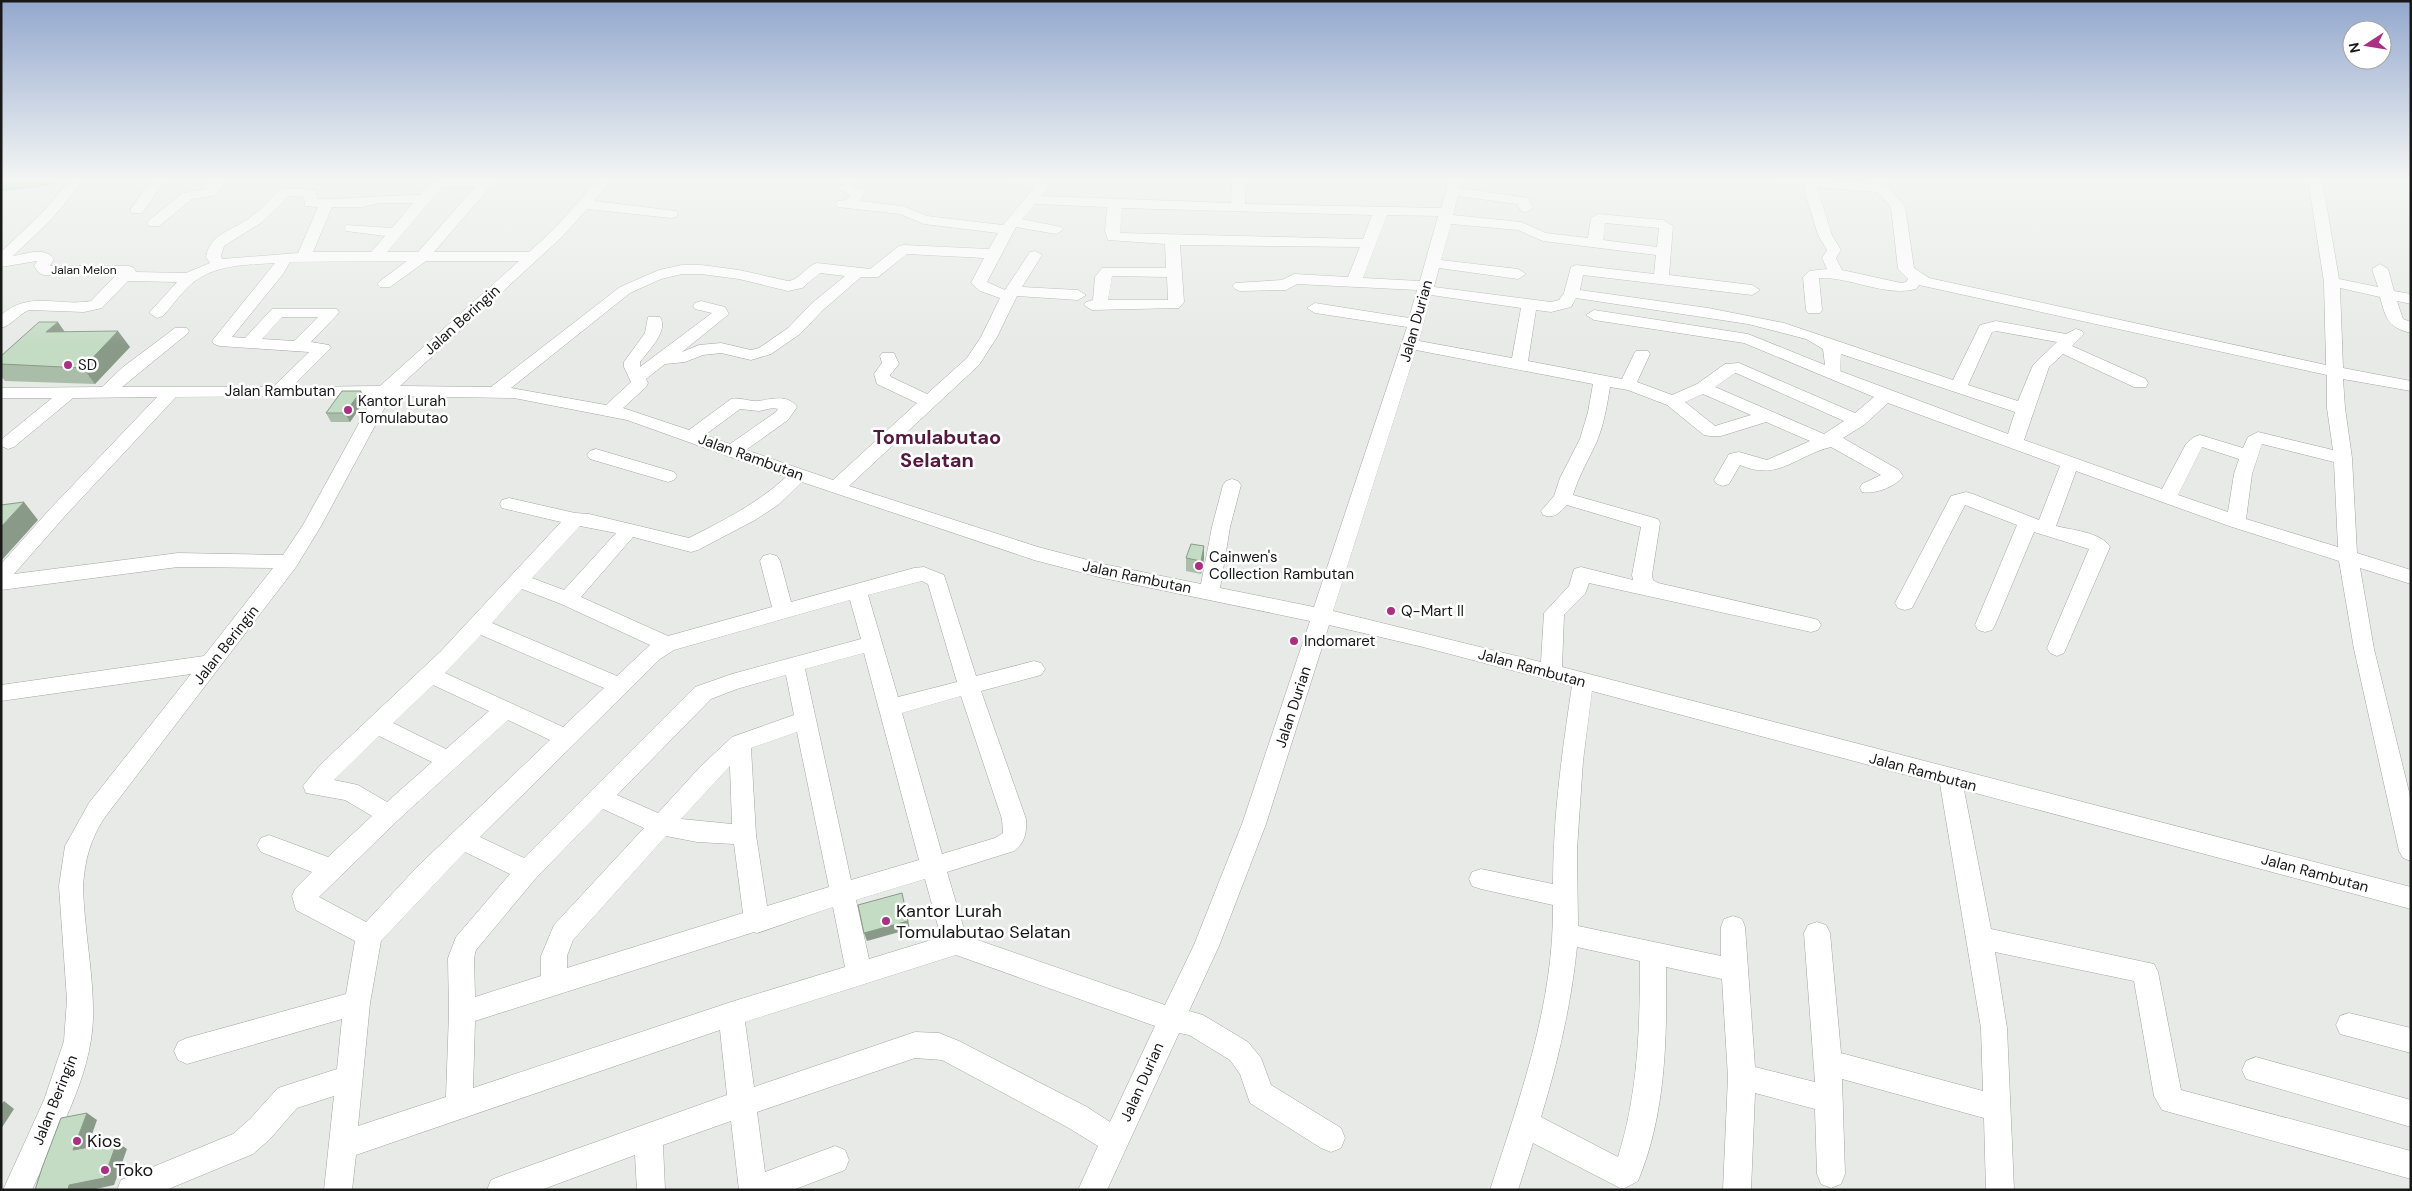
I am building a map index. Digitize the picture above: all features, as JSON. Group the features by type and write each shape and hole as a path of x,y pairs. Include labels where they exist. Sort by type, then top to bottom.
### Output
{"street":[{"path":"1,262 29,235"},
{"path":"219,264 213,257 216,247 230,235"},
{"path":"304,256 313,235"},
{"path":"376,256 396,235"},
{"path":"385,284 422,257 441,235"},
{"name":"Jalan Beringin","path":"17,1190 63,1086 76,1048 80,1020 72,900 76,848 83,832 97,810 289,562 312,526 386,390 554,235"},
{"path":"1005,235 980,283 985,288 1010,294 1078,295"},
{"path":"1113,235 1113,237 1241,243 1367,243"},
{"path":"1354,282 1370,235"},
{"name":"Jalan Durian","path":"1092,1190 1206,946 1254,824 1413,334 1441,235"},
{"path":"1538,235 1543,237 1664,252"},
{"path":"1595,235 1595,243"},
{"path":"1662,279 1665,235"},
{"path":"1824,235 1833,248 1829,258 1835,270 1834,273"},
{"path":"1901,235 1904,262 1910,274 1916,278 2335,372 2411,386"},
{"path":"2324,235 2332,282 2336,408 2343,458 2348,558 2364,649 2411,851"},
{"path":"1172,240 1175,272 1176,302 1173,305 1096,305 1103,277 1107,271 1175,272"},
{"path":"494,392 625,290 643,281 689,269 788,286 797,285 817,268 876,273 904,249 994,254"},
{"path":"836,488 973,361 989,337 1010,294 1035,255"},
{"name":"Jalan Melon","path":"1,262 43,256 46,259 42,266 44,270 128,271 126,276 189,278 219,264 304,256 533,256"},
{"path":"278,391 323,348 220,340 278,271 285,258"},
{"path":"1433,263 1518,274"},
{"path":"2380,269 2394,317 2397,322 2411,328"},
{"path":"1240,286 1286,285 1294,280 1354,282 1425,288 1529,306 1560,306 1566,304 1572,293 1576,270 1752,290"},
{"path":"664,358 685,357 705,349 730,349 751,355 765,352 794,331 817,307 858,272"},
{"path":"1814,310 1811,277 1814,274 1834,273 1901,288 1911,286 1916,278"},
{"path":"1,323 16,310 27,305 84,307 96,305 126,276"},
{"path":"157,313 189,278"},
{"path":"2332,282 2411,300"},
{"path":"1572,293 1780,326 1805,333 1827,344 2024,409"},
{"path":"638,377 720,314 719,310 701,306"},
{"path":"1519,366 1529,306"},
{"path":"1315,308 1413,334 1519,366 1644,389 1673,401 1710,431 1715,432 1766,416"},
{"path":"250,342 278,312 331,312 299,345"},
{"path":"1594,315 1741,337 1886,396 2070,463 2236,522 2411,576"},
{"path":"2014,443 2024,409 2041,365 2065,343 2076,336 2083,315"},
{"path":"610,410 640,383 632,367 632,362 653,333 654,320"},
{"path":"1958,388 1986,328 1996,326 2065,343 2140,383"},
{"path":"107,392 129,371 181,331"},
{"path":"1827,344 1835,359 1830,374"},
{"path":"1626,385 1634,374 1642,354"},
{"path":"888,356 891,364 882,374 883,380 929,402"},
{"path":"1673,401 1704,388 1731,368 1739,368 1858,421"},
{"path":"1602,381 1591,431 1556,505 1650,521 1653,524 1642,574 1647,587"},
{"path":"1704,388 1766,416 1829,440 1893,474 1894,476 1869,488"},
{"name":"Jalan Rambutan","path":"1,393 386,390 494,392 564,401 610,410 631,415 836,488 1034,553 1102,570 1323,616 1583,681 1951,779 2411,898"},
{"path":"8,444 70,392"},
{"path":"1,576 81,486 172,392"},
{"path":"1723,480 1734,458 1757,466 1771,466 1829,440 1858,421 1886,396"},
{"path":"692,436 737,404 759,406 774,402 788,407 782,416 733,450"},
{"path":"2236,522 2243,474 2254,441 2260,438 2343,458"},
{"path":"2167,497 2195,444 2200,442 2250,456"},
{"path":"596,455 668,476"},
{"path":"1986,625 2036,525 2070,463"},
{"path":"509,504 630,529 687,545 695,544 748,516 771,500 800,474"},
{"path":"1210,593 1221,527 1232,485"},
{"path":"1906,603 1942,530 1961,498 1973,501 2036,525 2091,542 2100,547 2057,648"},
{"path":"389,814 350,792 314,786 431,674 478,626 575,519"},
{"path":"568,599 630,529"},
{"path":"1,583 178,560 289,562"},
{"path":"770,561 782,612"},
{"path":"338,1190 357,1003 368,936 395,904 620,686 667,644 914,575 924,574 937,580 969,687 1014,819 1016,832 1012,841 462,1013"},
{"path":"1551,673 1554,613 1578,590 1581,574 1631,587 1647,587 1657,591 1811,626"},
{"path":"520,581 568,599 667,644"},
{"path":"857,591 892,707 932,867 956,944"},
{"path":"478,626 620,686"},
{"path":"459,1104 462,1013 461,958 465,945 527,871 703,694 710,690 873,643"},
{"path":"1,692 211,663"},
{"path":"794,665 859,974"},
{"path":"892,707 1034,669"},
{"path":"431,674 566,738"},
{"path":"1504,1190 1545,1060 1560,990 1566,934 1566,849 1572,761 1583,681"},
{"path":"368,936 305,902 304,896 389,814 505,710"},
{"path":"554,983 554,956 563,933 708,773 740,743 805,720"},
{"path":"376,725 448,760"},
{"path":"740,743 744,835 757,922"},
{"path":"1951,779 1980,938 1994,1028 2000,1190"},
{"path":"600,797 661,825 697,832 744,835"},
{"path":"461,839 527,871"},
{"path":"269,845 331,869"},
{"path":"1481,879 1565,897"},
{"path":"1733,927 1734,970 1742,1077 1737,1190"},
{"path":"1817,933 1828,1062 1831,1174"},
{"path":"1566,934 1734,970"},
{"path":"1980,938 2145,972 2168,1096 2172,1101 2411,1165"},
{"path":"341,1146 459,1104 731,1014 956,944 1171,1018 1194,1024 1239,1051 1251,1067 1260,1094 1331,1138"},
{"path":"1526,1124 1620,1174 1626,1174 1643,1109 1651,1060 1652,953"},
{"path":"187,1051 357,1003"},
{"path":"731,1014 754,1190 835,1160"},
{"path":"2349,1024 2411,1041"},
{"path":"501,1190 648,1136 915,1045 928,1044 950,1050 1077,1117 1116,1141"},
{"path":"1828,1062 1998,1108"},
{"path":"2256,1070 2411,1114"},
{"path":"1742,1077 1828,1099"},
{"path":"131,1190 243,1144 260,1129 288,1097 349,1078"},
{"path":"648,1136 651,1190"}],"building":[{"path":"39,322 58,322 46,332 118,331 83,368 1,364 1,356"},
{"path":"342,391 361,391 345,413 326,413"},
{"path":"24,502 1,527 1,505"},
{"path":"1191,544 1204,546 1201,561 1186,558"},
{"name":"Kantor Lurah Tomulabutao Selatan","path":"902,893 908,921 864,933 858,905"},
{"path":"87,1113 73,1150 117,1142 104,1178 69,1185 68,1190 35,1190 61,1118"}],"place":[{"name":"SD","path":"68,365"},
{"name":"Kantor Lurah Tomulabutao","path":"348,410"},
{"name":"Cainwen's Collection Rambutan","path":"1199,566"},
{"name":"Q-Mart II","path":"1391,611"},
{"name":"Indomaret","path":"1294,641"},
{"name":"Kantor Lurah Tomulabutao Selatan","path":"886,921"},
{"name":"Kios","path":"77,1141"},
{"name":"Toko","path":"105,1170"}],"district":[{"name":"Tomulabutao Selatan","path":"937,448"}]}
